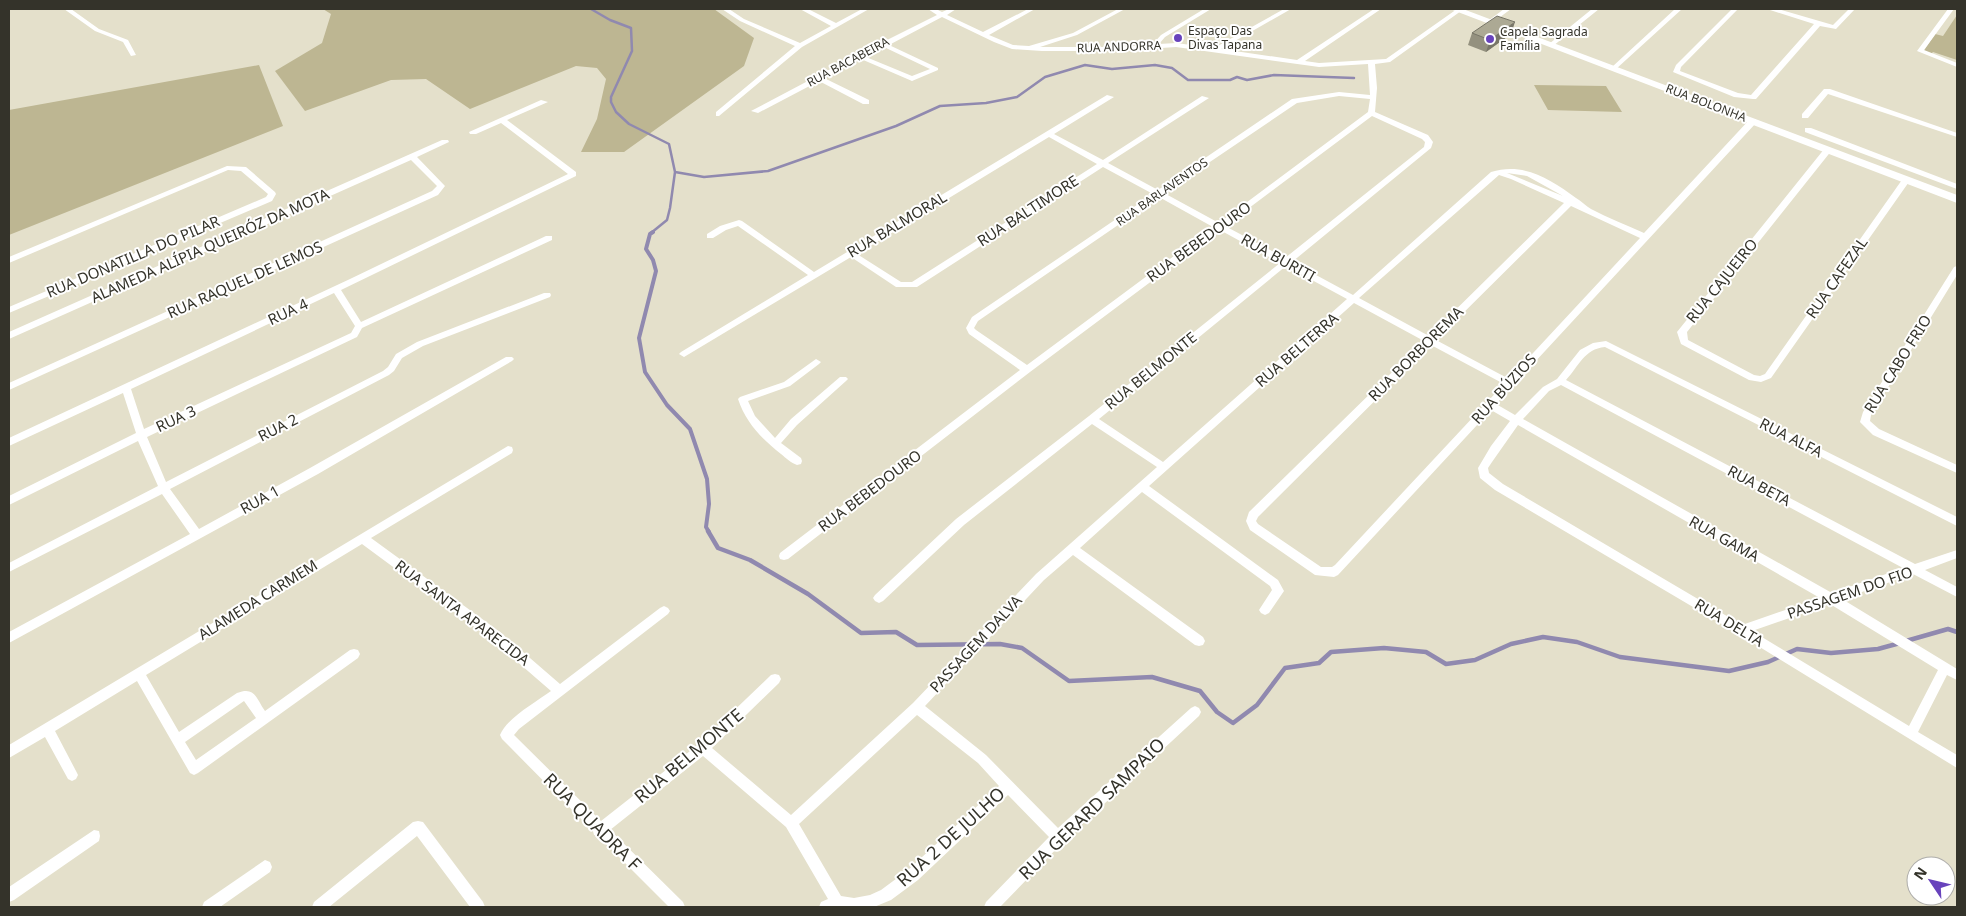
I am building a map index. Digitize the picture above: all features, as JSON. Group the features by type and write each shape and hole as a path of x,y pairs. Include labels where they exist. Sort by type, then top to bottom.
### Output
{"street":[{"path":"67,9 97,30 126,41 133,55"},
{"path":"725,9 742,20 800,46"},
{"path":"804,9 835,24"},
{"path":"848,9 856,13"},
{"path":"719,114 800,46 835,24 866,9"},
{"name":"RUA ANDORRA","path":"931,9 983,34 1012,46 1025,48 1117,49 1176,45 1217,49 1297,63 1338,65 1388,61 1457,9"},
{"name":"RUA BACABEIRA","path":"755,111 953,9"},
{"path":"983,34 1032,9"},
{"path":"1025,48 1075,34 1122,9"},
{"path":"1155,45 1163,36 1208,9"},
{"path":"1217,49 1288,9"},
{"path":"1297,63 1378,9"},
{"name":"RUA BOLONHA","path":"1457,9 1957,199"},
{"path":"1490,22 1508,9"},
{"path":"1551,45 1596,9"},
{"path":"1614,68 1679,9"},
{"path":"1735,9 1678,66 1676,72 1737,95 1753,97 1818,24"},
{"path":"1772,9 1818,24 1836,27 1852,9"},
{"path":"1951,9 1920,51 1957,65"},
{"path":"859,56 914,79 936,69 882,44"},
{"path":"1371,62 1374,70 1373,97 1375,105 1371,113"},
{"path":"818,78 866,102"},
{"path":"1805,116 1827,91 1957,135"},
{"name":"RUA BARLAVENTOS","path":"1027,370 972,332 970,328 975,319 1160,195 1294,101 1339,94 1373,97"},
{"name":"RUA BALMORAL","path":"684,354 850,252 1110,97"},
{"name":"RUA BALTIMORE","path":"850,252 899,285 914,285 1205,98"},
{"path":"473,132 544,102"},
{"name":"RUA BELMONTE","path":"879,598 960,522 1092,419 1427,148 1429,142 1425,137 1371,113"},
{"name":"RUA BEBEDOURO","path":"784,556 1027,370 1221,227 1371,113"},
{"name":"RUA 4","path":"9,442 336,289 571,176 573,172 520,136 502,120"},
{"name":"RUA BÚZIOS","path":"1260,509 1251,518 1254,527 1313,569 1326,573 1334,572 1753,121"},
{"path":"1808,130 1957,186"},
{"name":"RUA BURITI","path":"1048,134 1100,164 1509,382"},
{"name":"ALAMEDA ALÍPIA QUEIRÓZ DA MOTA","path":"9,336 445,142"},
{"name":"RUA CAJUEIRO","path":"1768,376 1761,379 1752,378 1691,347 1682,338 1682,332 1828,150"},
{"name":"RUA RAQUEL DE LEMOS","path":"9,387 439,190 441,186 412,157"},
{"name":"RUA DONATILLA DO PILAR","path":"9,260 234,167 243,168 272,194 269,199 9,310"},
{"name":"RUA BELTERRA","path":"1164,468 1494,174 1514,177 1571,201"},
{"name":"RUA CAFEZAL","path":"1768,376 1907,179"},
{"path":"1571,201 1646,237"},
{"name":"RUA BORBOREMA","path":"1260,509 1571,201"},
{"path":"710,236 723,228 739,223 813,275"},
{"path":"336,289 359,326 549,238"},
{"name":"RUA CABO FRIO","path":"1957,269 1865,418 1868,427 1876,432 1957,469"},
{"name":"RUA 2","path":"9,568 386,372 399,356 412,348 547,295"},
{"name":"RUA 3","path":"9,501 141,435 345,340 354,335 359,326"},
{"name":"RUA ALFA","path":"1560,381 1573,361 1592,346 1606,344 1957,522"},
{"name":"RUA 1","path":"9,638 197,535 509,359"},
{"path":"796,460 774,444 759,428 743,401 749,396 787,384 816,362"},
{"path":"774,444 794,422 843,379"},
{"path":"1518,421 1546,388 1560,381"},
{"name":"RUA BETA","path":"1560,381 1957,592"},
{"path":"126,388 141,435 163,487 197,535"},
{"name":"RUA GAMA","path":"1490,405 1830,598 1957,675"},
{"path":"1092,419 1164,468"},
{"name":"RUA DELTA","path":"1518,421 1483,468 1484,475 1499,487 1741,630 1957,762"},
{"name":"ALAMEDA CARMEM","path":"9,752 508,450"},
{"name":"PASSAGEM DALVA","path":"791,823 917,707 1018,599 1164,468"},
{"path":"1143,487 1274,583 1278,591 1265,610"},
{"name":"RUA SANTA APARECIDA","path":"362,538 496,636 560,691"},
{"path":"1073,548 1199,641"},
{"name":"PASSAGEM DO FIO","path":"1741,630 1830,598 1918,570 1957,554"},
{"path":"560,691 664,611"},
{"path":"139,673 194,769 354,654"},
{"path":"1911,734 1945,668"},
{"name":"RUA BELMONTE","path":"599,830 703,748 776,679"},
{"name":"RUA QUADRA F","path":"560,691 515,725 506,736 678,907"},
{"path":"176,740 241,697 247,695 264,720"},
{"name":"RUA 2 DE JULHO","path":"917,707 982,759 1058,837"},
{"name":"RUA GERARD SAMPAIO","path":"991,907 1058,837 1195,712"},
{"path":"47,729 72,775"},
{"path":"703,748 791,823 832,905"},
{"name":"RUA 2 DE JULHO","path":"832,905 854,905 870,902 886,895 913,875 1009,785"},
{"path":"319,907 418,827 478,907"},
{"path":"9,895 94,836"},
{"path":"209,907 265,867"}],"shaded area":[{"path":"323,9 714,9 754,38 744,66 624,152 581,152 597,119 606,79 597,68 576,66 470,109 426,79 391,80 305,111 275,71 322,43 331,14"},
{"path":"1957,15 1957,60 1933,52 1931,54 1923,52 1935,34 1943,36"},
{"path":"259,65 283,126 9,235 9,110"},
{"path":"1534,85 1606,86 1622,112 1548,110"}],"building":[{"path":"1497,16 1515,22 1490,40 1472,33"}],"waterway":[{"path":"591,9 610,20 631,28 632,51 611,97 611,102 616,112 629,124 669,144 675,172"},
{"path":"675,172 704,177 768,171 896,126 940,106 986,103 1017,97 1045,77 1085,65 1112,69 1155,65 1172,68 1188,80 1230,80 1237,77 1247,80 1274,75 1354,78"},
{"path":"651,233 667,220 675,172"},
{"path":"653,232 650,234 646,249 653,260 656,271 639,338 645,372 667,405 690,429 707,479 709,504 706,527 709,532"},
{"path":"708,531 718,548 750,560 808,594 861,633 896,632 917,645 1000,644 1022,648 1069,681 1152,677 1200,691 1217,712 1233,723 1257,705 1285,668 1319,663 1331,652 1384,648 1426,652 1446,664 1475,660 1511,644 1543,637 1577,642 1620,657 1729,671 1768,662 1797,649 1831,653 1878,649 1900,643"},
{"path":"1906,641 1948,629 1957,632"}],"place":[{"name":"Espaço Das Divas Tapana","path":"1178,38"},
{"name":"Capela Sagrada Família","path":"1490,39"}]}
